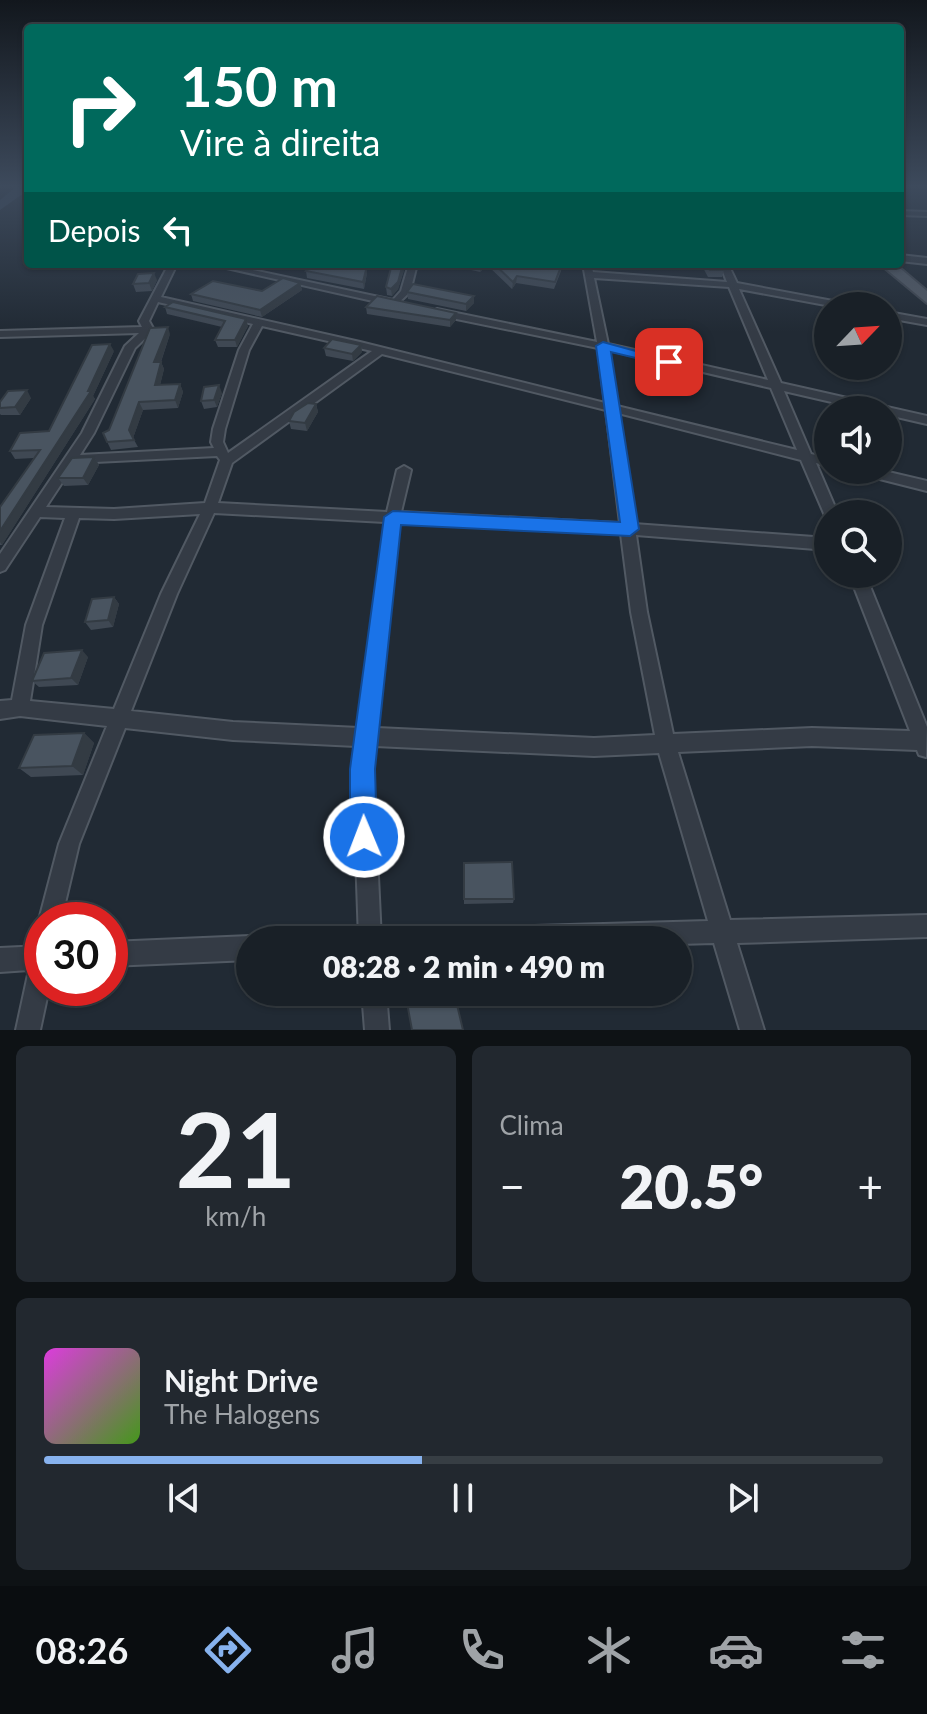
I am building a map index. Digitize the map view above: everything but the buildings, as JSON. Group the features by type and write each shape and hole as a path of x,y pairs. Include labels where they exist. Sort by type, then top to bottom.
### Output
{"main road":[{"path":"892,268 927,299"}],"street":[{"path":"904,258 927,261"},
{"path":"149,330 144,321 171,268"},
{"path":"232,268 409,306"},
{"path":"395,303 405,292 412,268"},
{"path":"726,268 826,500"},
{"path":"752,1030 666,745 639,612 630,529 589,270 735,285 814,300"},
{"path":"156,299 259,321 814,459"},
{"path":"423,309 820,396"},
{"path":"902,318 927,322"},
{"path":"54,902 69,844 118,718 169,594 210,508 223,456 217,442 222,417 244,350 259,321"},
{"path":"0,334 149,330"},
{"path":"0,566 88,433 130,346 149,330"},
{"path":"68,459 223,456 379,351"},
{"path":"902,415 927,420"},
{"path":"369,926 363,769 393,517 404,470"},
{"path":"902,480 927,486"},
{"path":"35,512 73,514 210,508 630,529 814,543"},
{"path":"20,708 34,625 73,514"},
{"path":"0,710 20,708 233,731 594,747 812,737 926,744 863,588"},
{"path":"692,930 927,926"},
{"path":"128,953 236,949"},
{"path":"0,960 24,960"},
{"path":"28,1030 33,1006"},
{"path":"375,1006 377,1030"}],"route":[{"path":"364,837 363,769 393,517 630,529 619,474 603,346 669,362"}]}
